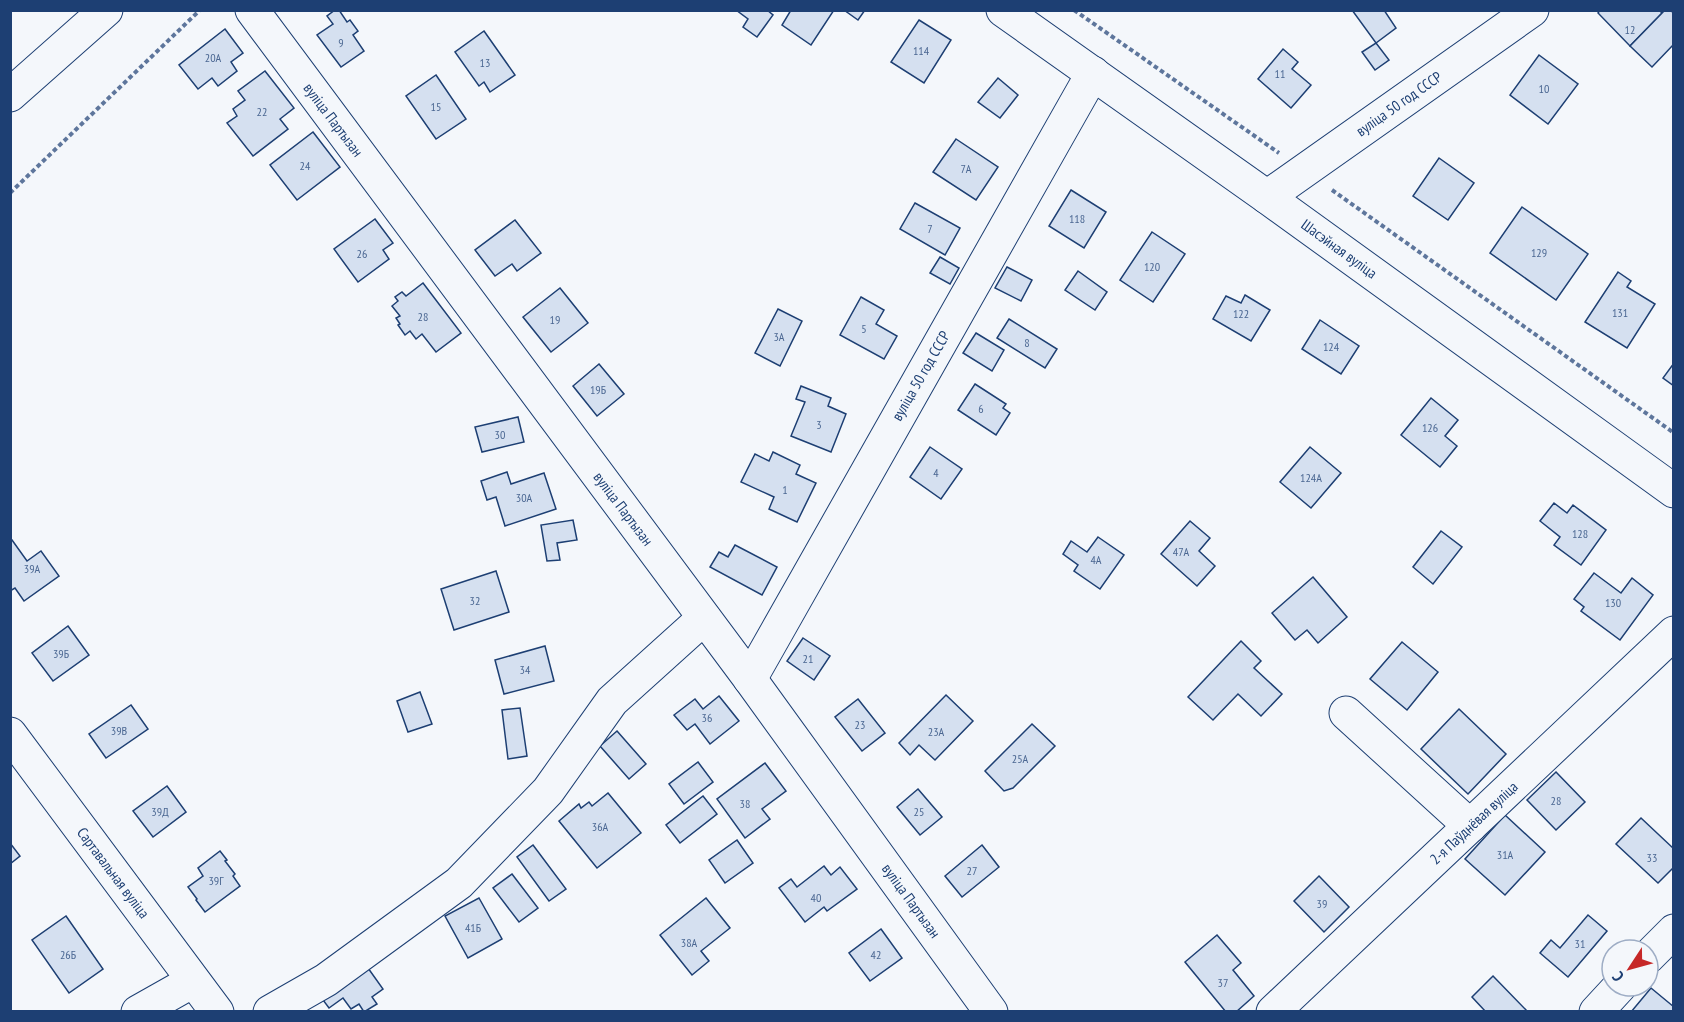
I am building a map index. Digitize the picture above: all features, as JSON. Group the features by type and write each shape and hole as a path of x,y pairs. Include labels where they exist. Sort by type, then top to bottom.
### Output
{"street":[{"path":"10,95 106,10"},
{"name":"вуліца Партызан","path":"252,10 750,679 991,1011"},
{"name":"Шасэйная вуліца","path":"1003,10 1267,197 1674,491"},
{"name":"вуліца 50 год СССР","path":"1267,197 1532,10"},
{"name":"вуліца 50 год СССР","path":"750,679 1093,73"},
{"path":"270,1011 326,980 459,883 548,791 612,701 704,618"},
{"name":"2-я Паўднёвая вуліца","path":"1273,1011 1674,633"},
{"path":"1346,713 1470,826"},
{"name":"Сартавальная вуліца","path":"10,734 217,1011"},
{"path":"1660,945 1674,931"},
{"path":"138,1011 193,981"},
{"path":"1596,1011 1608,998"}],"path":[{"path":"10,193 200,10"},
{"path":"1074,10 1674,433"}],"building":[{"path":"339,10 347,22 350,20 358,31 353,35 364,51 341,67 317,35 333,24 327,16"},
{"path":"736,10 767,10 773,15 757,37 743,27 748,19"},
{"path":"791,10 834,10 811,45 782,25"},
{"path":"844,10 865,10 858,20"},
{"path":"1352,10 1384,10 1396,28 1376,43"},
{"path":"1600,10 1659,10 1662,13 1630,46 1598,13"},
{"path":"1665,10 1674,12 1674,44 1652,67 1630,46"},
{"path":"919,20 951,40 924,83 891,62"},
{"path":"225,29 243,53 231,62 237,71 218,86 212,78 198,89 179,65"},
{"path":"484,31 515,75 490,92 484,82 479,86 455,52"},
{"path":"1376,43 1389,60 1375,70 1362,52"},
{"path":"1283,49 1298,62 1292,69 1311,85 1291,108 1258,79"},
{"path":"1539,55 1578,84 1548,124 1510,95"},
{"path":"265,71 294,108 280,119 288,129 253,156 227,123 237,116 233,109 245,100 238,91"},
{"path":"436,75 466,119 436,139 406,96"},
{"path":"998,78 1018,95 1000,118 978,102"},
{"path":"313,132 340,167 297,200 270,165"},
{"path":"956,139 998,167 976,200 933,172"},
{"path":"1439,158 1474,183 1448,220 1413,196"},
{"path":"1071,190 1106,212 1084,248 1049,226"},
{"path":"915,203 960,228 945,255 900,229"},
{"path":"1522,207 1588,254 1556,300 1490,253"},
{"path":"375,219 393,243 383,250 389,259 358,282 334,249"},
{"path":"515,220 541,253 517,271 512,264 495,276 475,250"},
{"path":"1152,232 1185,254 1153,302 1120,280"},
{"path":"940,257 959,268 950,284 930,273"},
{"path":"1007,267 1032,280 1021,301 995,288"},
{"path":"1078,271 1107,292 1095,310 1065,290"},
{"path":"1618,272 1631,281 1627,287 1655,304 1627,348 1585,322"},
{"path":"423,283 461,333 436,352 422,334 416,339 410,331 405,335 396,318 400,316 392,306 398,301 395,297 402,292 406,296"},
{"path":"560,288 588,323 551,352 523,317"},
{"path":"1245,295 1270,310 1251,341 1213,319 1226,296 1241,303"},
{"path":"861,297 884,310 876,324 897,336 884,359 840,335"},
{"path":"778,309 802,321 780,366 755,353"},
{"path":"1009,319 1057,349 1045,368 997,338"},
{"path":"1320,320 1359,346 1341,374 1302,349"},
{"path":"976,333 1004,350 992,371 963,353"},
{"path":"1674,363 1674,386 1663,378"},
{"path":"599,364 624,394 597,416 573,386"},
{"path":"975,384 1006,404 1003,408 1010,413 996,435 958,410"},
{"path":"801,386 831,398 828,406 846,414 831,452 791,436 805,402 796,399"},
{"path":"1431,398 1458,420 1445,436 1457,446 1440,467 1401,435"},
{"path":"518,417 524,442 482,452 475,427"},
{"path":"930,447 962,469 941,499 910,477"},
{"path":"1310,447 1341,473 1311,508 1280,482"},
{"path":"773,452 800,465 796,474 816,483 797,522 769,509 774,497 741,482 755,454 769,461"},
{"path":"507,472 511,484 544,473 556,509 505,526 496,497 487,500 481,481"},
{"path":"1554,503 1567,513 1573,505 1606,530 1581,565 1554,545 1560,537 1540,521"},
{"path":"573,520 577,540 557,543 560,560 547,561 541,525"},
{"path":"1190,521 1210,538 1199,551 1215,566 1197,586 1161,554"},
{"path":"1441,531 1462,547 1433,584 1413,567"},
{"path":"1098,537 1124,555 1100,589 1074,571 1078,565 1063,554 1071,541 1087,552"},
{"path":"12,540 27,561 41,551 59,576 24,601 15,588 10,591 10,541"},
{"path":"735,545 777,567 762,595 710,567 719,552 728,557"},
{"path":"496,571 509,612 454,630 441,589"},
{"path":"1594,573 1621,593 1632,578 1653,595 1620,640 1581,611 1584,607 1574,599"},
{"path":"1313,577 1347,617 1318,643 1307,630 1295,640 1272,613"},
{"path":"68,626 89,655 53,681 32,653"},
{"path":"803,638 830,656 814,680 787,661"},
{"path":"1241,641 1261,661 1254,668 1282,694 1261,716 1238,694 1213,720 1188,697"},
{"path":"1402,642 1438,672 1407,710 1370,679"},
{"path":"545,646 554,681 504,694 495,660"},
{"path":"420,692 432,724 408,732 397,701"},
{"path":"946,695 973,721 935,760 919,745 910,755 899,743"},
{"path":"719,696 739,721 710,744 695,724 687,730 674,715 695,699 703,709"},
{"path":"858,699 885,733 862,751 835,717"},
{"path":"131,705 148,729 106,758 89,734"},
{"path":"520,708 527,756 508,759 502,710"},
{"path":"1459,709 1506,754 1468,794 1421,749"},
{"path":"1032,724 1055,746 1013,788 1004,791 985,771"},
{"path":"617,731 646,764 629,779 600,746"},
{"path":"698,762 713,782 684,804 669,784"},
{"path":"765,763 786,791 762,809 770,819 745,838 717,799"},
{"path":"1556,772 1585,802 1556,830 1527,800"},
{"path":"167,786 186,812 153,837 133,811"},
{"path":"918,789 942,817 920,835 897,807"},
{"path":"608,793 641,833 597,868 559,821 579,804 581,808 589,802 592,806"},
{"path":"703,796 717,814 680,843 666,825"},
{"path":"1505,815 1545,852 1505,895 1465,859"},
{"path":"1641,818 1674,849 1674,867 1658,883 1616,844"},
{"path":"737,840 753,863 725,883 709,860"},
{"path":"10,843 20,856 10,864"},
{"path":"533,845 566,889 549,901 517,857"},
{"path":"982,845 999,867 962,897 945,876"},
{"path":"220,851 240,886 205,912 188,887 203,876 198,868"},
{"path":"824,866 831,875 840,867 857,889 827,911 824,907 805,922 779,888 791,879 797,887"},
{"path":"512,874 538,908 519,922 493,888"},
{"path":"1319,876 1349,907 1324,932 1294,901"},
{"path":"479,898 502,939 468,958 445,916"},
{"path":"706,898 730,928 701,951 709,961 692,975 660,935"},
{"path":"1588,915 1607,931 1568,977 1540,953 1551,940 1560,948"},
{"path":"66,916 103,969 69,993 32,940"},
{"path":"881,929 902,958 870,981 849,953"},
{"path":"1217,935 1241,963 1233,970 1254,996 1236,1012 1226,1012 1185,962"},
{"path":"368,968 383,989 372,997 377,1004 364,1012 359,1004 351,1009 343,998 329,1008 323,1000"},
{"path":"1493,976 1527,1012 1486,1012 1472,997"},
{"path":"1660,995 1674,1007 1674,1012 1631,1012 1643,998 1660,998"}]}
